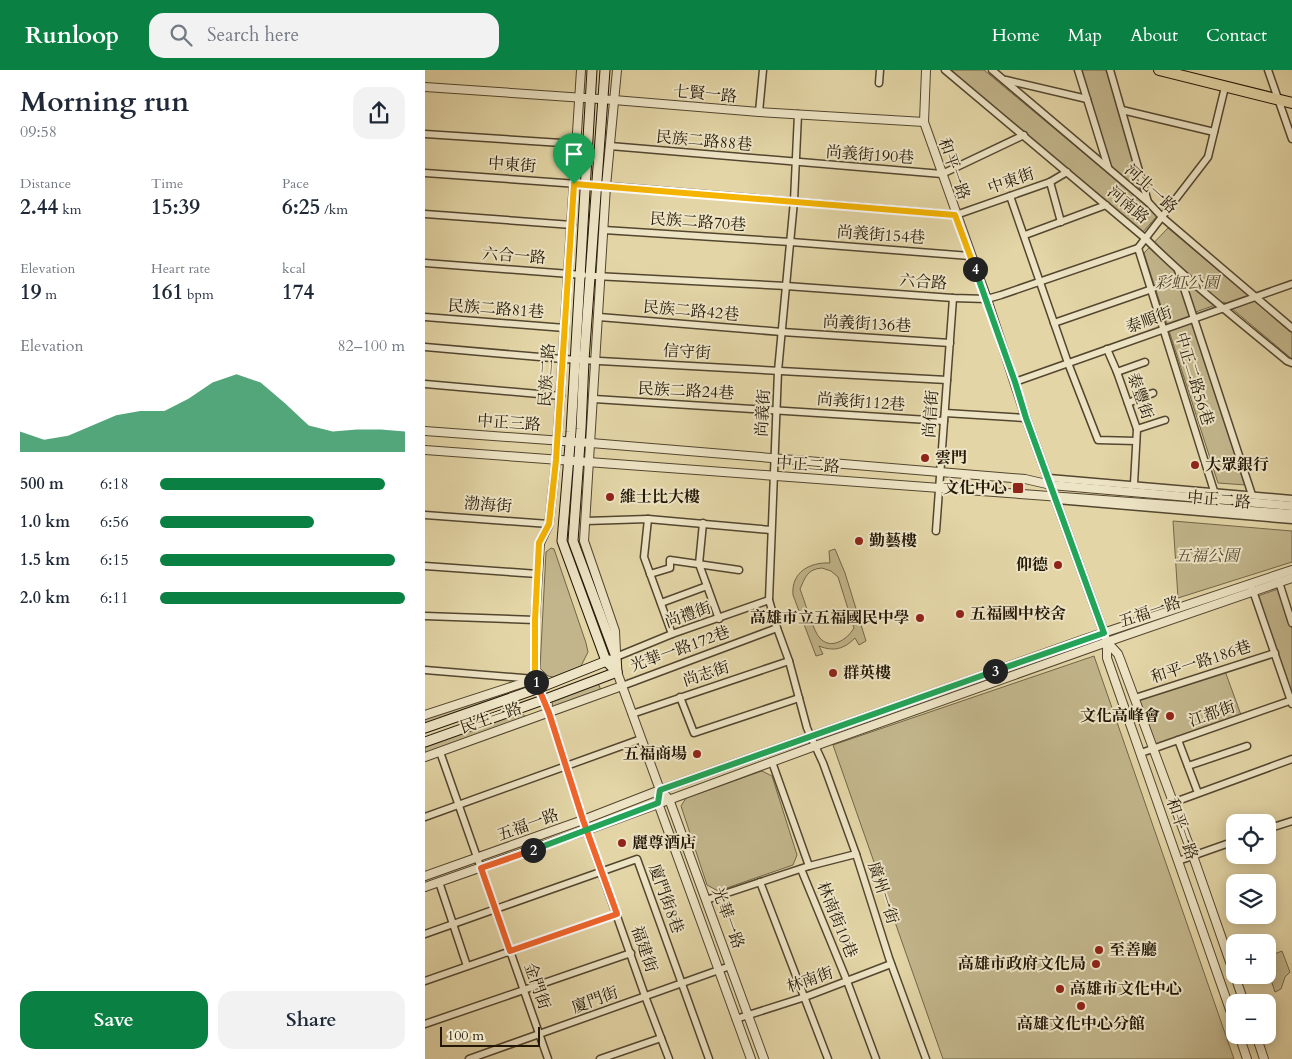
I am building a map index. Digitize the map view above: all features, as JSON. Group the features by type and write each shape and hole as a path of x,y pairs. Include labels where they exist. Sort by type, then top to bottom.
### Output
{"main road":[{"name":"民族二路","path":"562,541 574,461 580,442 580,275 592,70"},
{"name":"民族二路","path":"573,541 574,461 570,441 602,186 605,70"},
{"path":"1159,70 1292,103"},
{"name":"光華一路","path":"562,541 606,661 617,672"},
{"name":"光華一路","path":"573,541 616,657 617,672"},
{"name":"民生一路","path":"425,728 539,688 616,657"},
{"name":"民生一路","path":"425,742 617,672"}],"street":[{"name":"民族二路","path":"535,678 535,620 539,543 549,524 556,460 581,70"},
{"name":"民族二路","path":"584,541 604,230 602,186 610,146 617,70"},
{"path":"759,112 763,70"},
{"path":"879,83 880,70"},
{"name":"和平一路","path":"926,70 924,122 955,215 987,299 1026,418 1104,633 1107,642 1107,658 1226,998"},
{"name":"河南路","path":"945,70 1146,239 1177,269 1223,308 1287,361 1292,363"},
{"name":"河北一路","path":"992,70 1149,203 1163,218 1292,328"},
{"path":"1079,70 1108,168"},
{"path":"1111,70 1149,203"},
{"path":"1268,70 1292,139"},
{"path":"1005,80 1087,99"},
{"name":"七賢一路","path":"425,87 759,112 924,122"},
{"name":"六合路","path":"601,276 987,299 1138,248 1163,218 1208,157 1225,87"},
{"path":"1122,110 1214,132"},
{"name":"尚義街","path":"798,114 791,242 778,371 769,600 811,736"},
{"path":"425,134 577,144"},
{"path":"942,174 1024,135"},
{"name":"民族二路88巷","path":"610,146 796,163"},
{"name":"尚義街190巷","path":"796,163 942,174"},
{"name":"中東街","path":"425,173 955,215 1050,182 1067,172"},
{"path":"1050,182 1061,222"},
{"path":"1010,196 1068,363 1098,440 1136,441"},
{"path":"1025,235 1106,205"},
{"path":"425,214 572,225"},
{"name":"民族二路70巷","path":"604,230 791,242"},
{"name":"尚義街154巷","path":"791,242 970,256"},
{"name":"中正二路56巷","path":"1138,248 1214,491"},
{"name":"六合一路","path":"425,262 601,276"},
{"name":"中正二路56巷","path":"1177,269 1252,495"},
{"name":"泰順街","path":"1015,382 1292,284"},
{"path":"1054,324 1152,290"},
{"name":"尚信街","path":"936,531 953,298"},
{"name":"民族二路81巷","path":"425,317 565,328"},
{"name":"民族二路42巷","path":"599,317 782,332"},
{"name":"尚義街136巷","path":"782,332 950,343"},
{"name":"信守街","path":"425,348 563,359 947,380"},
{"name":"泰豐街","path":"1107,349 1137,429 1134,484"},
{"path":"1117,372 1145,362"},
{"path":"425,384 561,396"},
{"path":"1128,403 1153,394"},
{"name":"民族二路24巷","path":"594,399 777,410"},
{"name":"尚義街112巷","path":"777,410 944,421"},
{"path":"945,412 1026,418"},
{"path":"1137,429 1165,420"},
{"name":"中正三路","path":"425,431 591,443"},
{"name":"中正二路","path":"591,443 1050,482 1292,506"},
{"name":"中正三路","path":"425,450 589,462"},
{"name":"中正二路","path":"589,462 1025,495 1292,520"},
{"name":"中正二路","path":"1050,482 1134,484 1292,499"},
{"name":"中正二路","path":"1056,498 1292,514"},
{"name":"渤海街","path":"425,515 549,524"},
{"path":"585,521 647,519 771,530"},
{"path":"647,519 644,557 671,634"},
{"path":"703,523 699,564 719,618"},
{"name":"光華一路","path":"584,541 615,631 616,657"},
{"path":"650,574 669,568 669,560 739,570"},
{"path":"425,566 538,574"},
{"name":"五福一路","path":"425,888 1107,642 1278,579 1292,570"},
{"name":"五福一路","path":"1278,579 1292,578"},
{"path":"1278,579 1292,623"},
{"path":"661,603 707,586"},
{"path":"1252,588 1292,702"},
{"name":"五福一路","path":"425,876 583,820 660,790 1104,633 1252,588"},
{"name":"尚禮街","path":"616,657 671,634 769,600"},
{"path":"425,616 535,620"},
{"name":"光華一路172巷","path":"622,686 777,628"},
{"name":"和平一路","path":"1107,642 1118,654 1135,698 1241,994"},
{"name":"和平一路186巷","path":"1135,698 1275,652"},
{"name":"尚志街","path":"632,714 789,660"},
{"path":"425,670 535,678"},
{"name":"光華一路","path":"617,672 660,790 669,799 764,1059"},
{"name":"福建街","path":"535,678 567,766 583,820 669,1059"},
{"name":"民生一路","path":"425,715 535,678"},
{"name":"民生一路","path":"425,757 622,686"},
{"path":"679,697 694,733 799,698"},
{"name":"江都街","path":"1141,754 1292,702"},
{"name":"廣州一街","path":"811,736 856,854 891,964 925,1059"},
{"path":"425,817 641,739"},
{"path":"1179,740 1198,793"},
{"path":"1188,766 1247,746"},
{"name":"金門街","path":"440,752 548,1059"},
{"path":"1172,802 1292,759"},
{"name":"林南街10巷","path":"772,762 805,868 876,1059"},
{"name":"光華一路","path":"660,790 658,803 751,1059"},
{"path":"1276,827 1292,821"},
{"path":"1178,861 1226,844"},
{"path":"706,900 805,868 856,854"},
{"name":"廈門街8巷","path":"602,871 637,859 682,982"},
{"path":"425,934 602,871"},
{"path":"439,882 467,966"},
{"path":"760,882 828,1059"},
{"path":"425,981 617,914"},
{"path":"425,1024 631,954"},
{"name":"林南街","path":"736,1019 805,997 891,964"},
{"name":"廈門街","path":"469,1059 730,966"},
{"path":"682,982 709,1059"},
{"path":"600,1059 661,1038"},
{"path":"1242,1044 1247,1059"},
{"path":"1259,1044 1264,1059"}],"green space":[{"path":"951,70 984,70 1158,215 1142,233"},
{"path":"1081,70 1108,70 1143,194 1110,167"},
{"name":"彩虹公園","path":"1168,228 1292,333 1292,359 1224,302 1190,314 1246,485 1218,483 1144,253"},
{"name":"五福公園","path":"1173,521 1292,531 1292,562 1178,598"},
{"path":"551,548 554,549 588,652 581,666 553,677 548,676 540,668 546,552"},
{"path":"835,549 845,573 866,641 859,645 855,638 847,645 834,649 819,646 823,654 816,656 793,595 793,587 795,580 803,570 815,564 830,563 829,551","holes":["822,568 831,571 838,577 854,628 843,640 828,643 819,637 811,621 800,589 807,575 813,570"]},
{"path":"1278,589 1292,629 1292,698 1258,596"},
{"path":"1094,656 1226,1036 1226,1044 1229,1044 1234,1059 943,1059 833,745"},
{"path":"1225,671 1241,715 1155,745 1139,699"},
{"path":"595,684 599,685 601,691 553,708 552,701"},
{"path":"499,695 500,700 425,726 425,719"},
{"path":"521,713 526,717 425,754 425,746"},
{"path":"762,771 772,776 797,855 793,865 718,891 707,885 681,806 686,798"},
{"path":"1282,951 1290,972 1285,977 1281,989 1275,992 1272,984 1276,984 1276,953"}],"place":[{"name":"雲門","path":"925,458"},
{"name":"大眾銀行","path":"1195,465"},
{"name":"文化中心","path":"1018,488"},
{"name":"維士比大樓","path":"610,497"},
{"name":"勤藝樓","path":"859,541"},
{"name":"仰德","path":"1058,565"},
{"name":"五福國中校舍","path":"960,614"},
{"name":"高雄市立五福國民中學","path":"920,618"},
{"name":"群英樓","path":"833,673"},
{"name":"文化高峰會","path":"1170,716"},
{"name":"五福商場","path":"697,754"},
{"name":"麗尊酒店","path":"622,843"},
{"name":"至善廳","path":"1099,950"},
{"name":"高雄市政府文化局","path":"1096,964"},
{"name":"高雄市文化中心","path":"1060,989"},
{"name":"高雄文化中心分館","path":"1081,1006"}],"route":[{"path":"574,184 556,460 549,524 539,543 535,620 535,678 549,713 583,820 587,830 602,871 617,914 510,951 481,868 587,830 658,803 660,790 1104,633 1026,418 987,299 955,215 574,184"}]}
